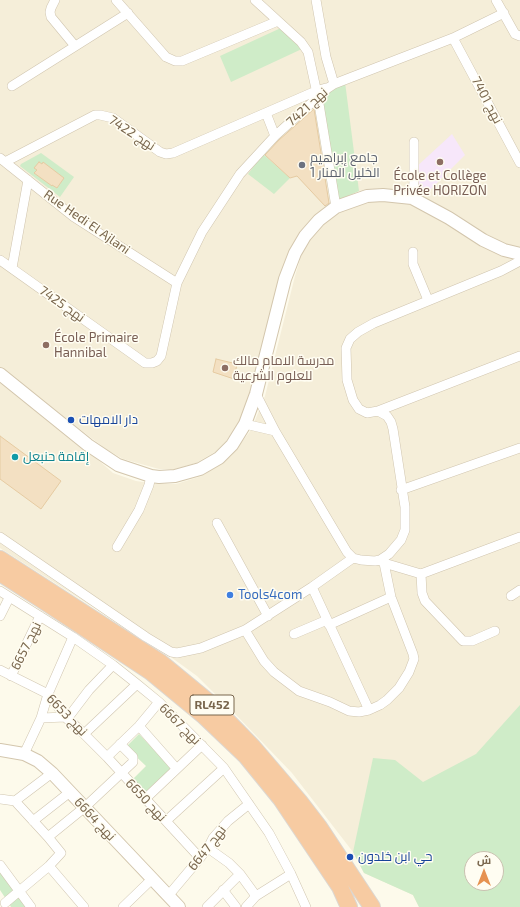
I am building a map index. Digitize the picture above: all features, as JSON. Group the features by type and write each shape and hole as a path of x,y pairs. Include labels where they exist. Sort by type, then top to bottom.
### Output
{"highway":[{"name":"RL452","path":"0,559 160,662 211,704 252,746 299,801 372,907"},
{"name":"RL452","path":"0,573 151,672 203,715 251,762 282,799 340,887 349,907"},
{"path":"319,855 323,869 339,907"}],"street":[{"path":"55,0 50,12 51,17 75,46"},
{"path":"255,0 301,42 308,52 317,94 336,207"},
{"path":"316,0 331,86"},
{"path":"496,0 515,34 520,36"},
{"path":"120,1 128,13 166,57 174,61 182,61 278,21"},
{"path":"12,86 128,13"},
{"name":"نهج 7421","path":"331,86 453,38 504,13"},
{"name":"نهج 7401","path":"453,38 520,163"},
{"name":"نهج 7422","path":"3,160 95,115 105,115 113,118 160,152 166,154 317,94 331,86"},
{"name":"نهج 7421","path":"177,283 202,232 240,174 317,94"},
{"path":"266,113 275,136"},
{"path":"412,198 414,182 414,142"},
{"name":"Rue Hedi El Ajlani","path":"3,160 74,217 177,283"},
{"path":"12,268 28,180"},
{"path":"0,374 88,445 118,465 151,476 175,476 200,469 219,458 232,446 245,424 256,394 285,279 295,253 305,236 318,220 336,207 367,196 383,195 412,198 449,218 483,240 504,250 520,254"},
{"path":"413,252 413,264 428,300"},
{"name":"نهج 7425","path":"0,260 145,363 157,361 161,356 177,283"},
{"path":"520,262 374,323 358,332 350,339 346,348 347,380 353,400 359,409 367,413 378,411 520,356"},
{"path":"256,394 275,431 340,542 353,558 382,561 420,574 520,537"},
{"path":"378,411 387,416 393,429 406,519 405,530 401,540 382,561"},
{"path":"245,424 275,431"},
{"path":"401,490 520,448"},
{"path":"117,547 139,510 151,476"},
{"path":"217,524 268,616"},
{"path":"0,537 146,637 171,652 183,653 201,648 245,630 312,587 353,558"},
{"path":"245,630 264,661 274,672 298,691 330,702 349,711 360,712 369,710 387,700 399,688 409,672 414,659 391,597 382,561"},
{"path":"420,574 422,593 426,600 463,641 472,641 495,631"},
{"path":"312,587 369,710"},
{"path":"511,596 520,590"},
{"name":"نهج 6667","path":"0,591 73,637 113,665 159,702 202,745 224,768 269,833 291,874 306,907"},
{"path":"294,634 391,597"},
{"path":"0,616 9,598"},
{"name":"نهج 6657","path":"11,676 40,616"},
{"path":"24,754 41,718 48,694 73,637"},
{"path":"41,718 67,718 89,690 113,665"},
{"name":"نهج 6653","path":"0,670 48,694 67,718 107,757"},
{"path":"84,734 137,684"},
{"path":"107,757 139,726 159,702"},
{"path":"139,726 176,768"},
{"path":"48,837 85,807 133,762 133,757 120,744"},
{"path":"145,799 202,745"},
{"name":"نهج 6664","path":"0,750 24,754 38,761 52,773 152,879 172,903"},
{"name":"نهج 6650","path":"107,757 200,858"},
{"path":"166,822 224,768"},
{"path":"14,801 52,773"},
{"path":"33,822 70,792"},
{"path":"0,799 14,801 61,853 49,866 4,902"},
{"name":"نهج 6647","path":"172,903 213,838 228,821 249,804"},
{"path":"208,848 240,874 256,896"},
{"path":"0,864 31,907"},
{"path":"49,866 84,907"},
{"path":"207,907 240,874"},
{"path":"246,907 256,896 291,874"},
{"path":"125,906 152,879"},
{"path":"223,890 236,907"}],"shaded area":[{"path":"0,0 520,0 520,248 506,244 486,234 453,212 411,192 383,188 359,191 334,202 326,207 307,227 241,421 226,441 215,452 196,463 175,469 159,469 123,459 106,449 0,369"},
{"name":"École et Collège Privée HORIZON","path":"452,134 465,155 422,198 413,194 414,169"},
{"path":"383,198 411,203 520,258 520,907 419,907 413,895 364,873 353,852 292,773 197,676 168,655 0,548 0,382 88,451 113,473 136,481 156,484 176,484 202,476 231,456 251,430 265,396 303,250 314,233 335,213 358,203"}],"green space":[{"path":"283,27 304,48 231,82 220,56"},
{"path":"345,82 359,191 334,202 317,101 331,88"},
{"path":"41,153 74,177 60,197 20,166"},
{"path":"263,154 290,178 274,194 248,174"},
{"path":"520,705 520,907 419,907 413,895 364,873 353,852 373,758 395,760 423,782 476,754"},
{"path":"139,734 171,768 145,793 133,779 146,766 126,747"},
{"path":"0,867 16,890 6,899 0,890"},
{"path":"19,894 28,907 11,907 8,902"}],"building":[{"name":"جامع إبراهيم الخليل المنار 1","path":"314,109 329,203 325,206 297,176 290,178 265,155 279,140"},
{"path":"39,162 42,164 43,162 64,178 57,188 34,173 37,170 34,168"},
{"name":"مدرسة الامام مالك للعلوم الشرعية","path":"216,359 237,364 234,379 213,372"},
{"name":"إقامة حنبعل","path":"0,436 61,481 41,509 0,479"}],"place":[{"name":"École et Collège Privée HORIZON","path":"440,162"},
{"name":"جامع إبراهيم الخليل المنار 1","path":"302,165"},
{"name":"École Primaire Hannibal","path":"46,345"},
{"name":"مدرسة الامام مالك للعلوم الشرعية","path":"225,368"},
{"name":"دار الامهات","path":"71,420"},
{"name":"إقامة حنبعل","path":"15,457"},
{"name":"Tools4com","path":"230,595"},
{"name":"حي ابن خلدون","path":"350,857"}]}
